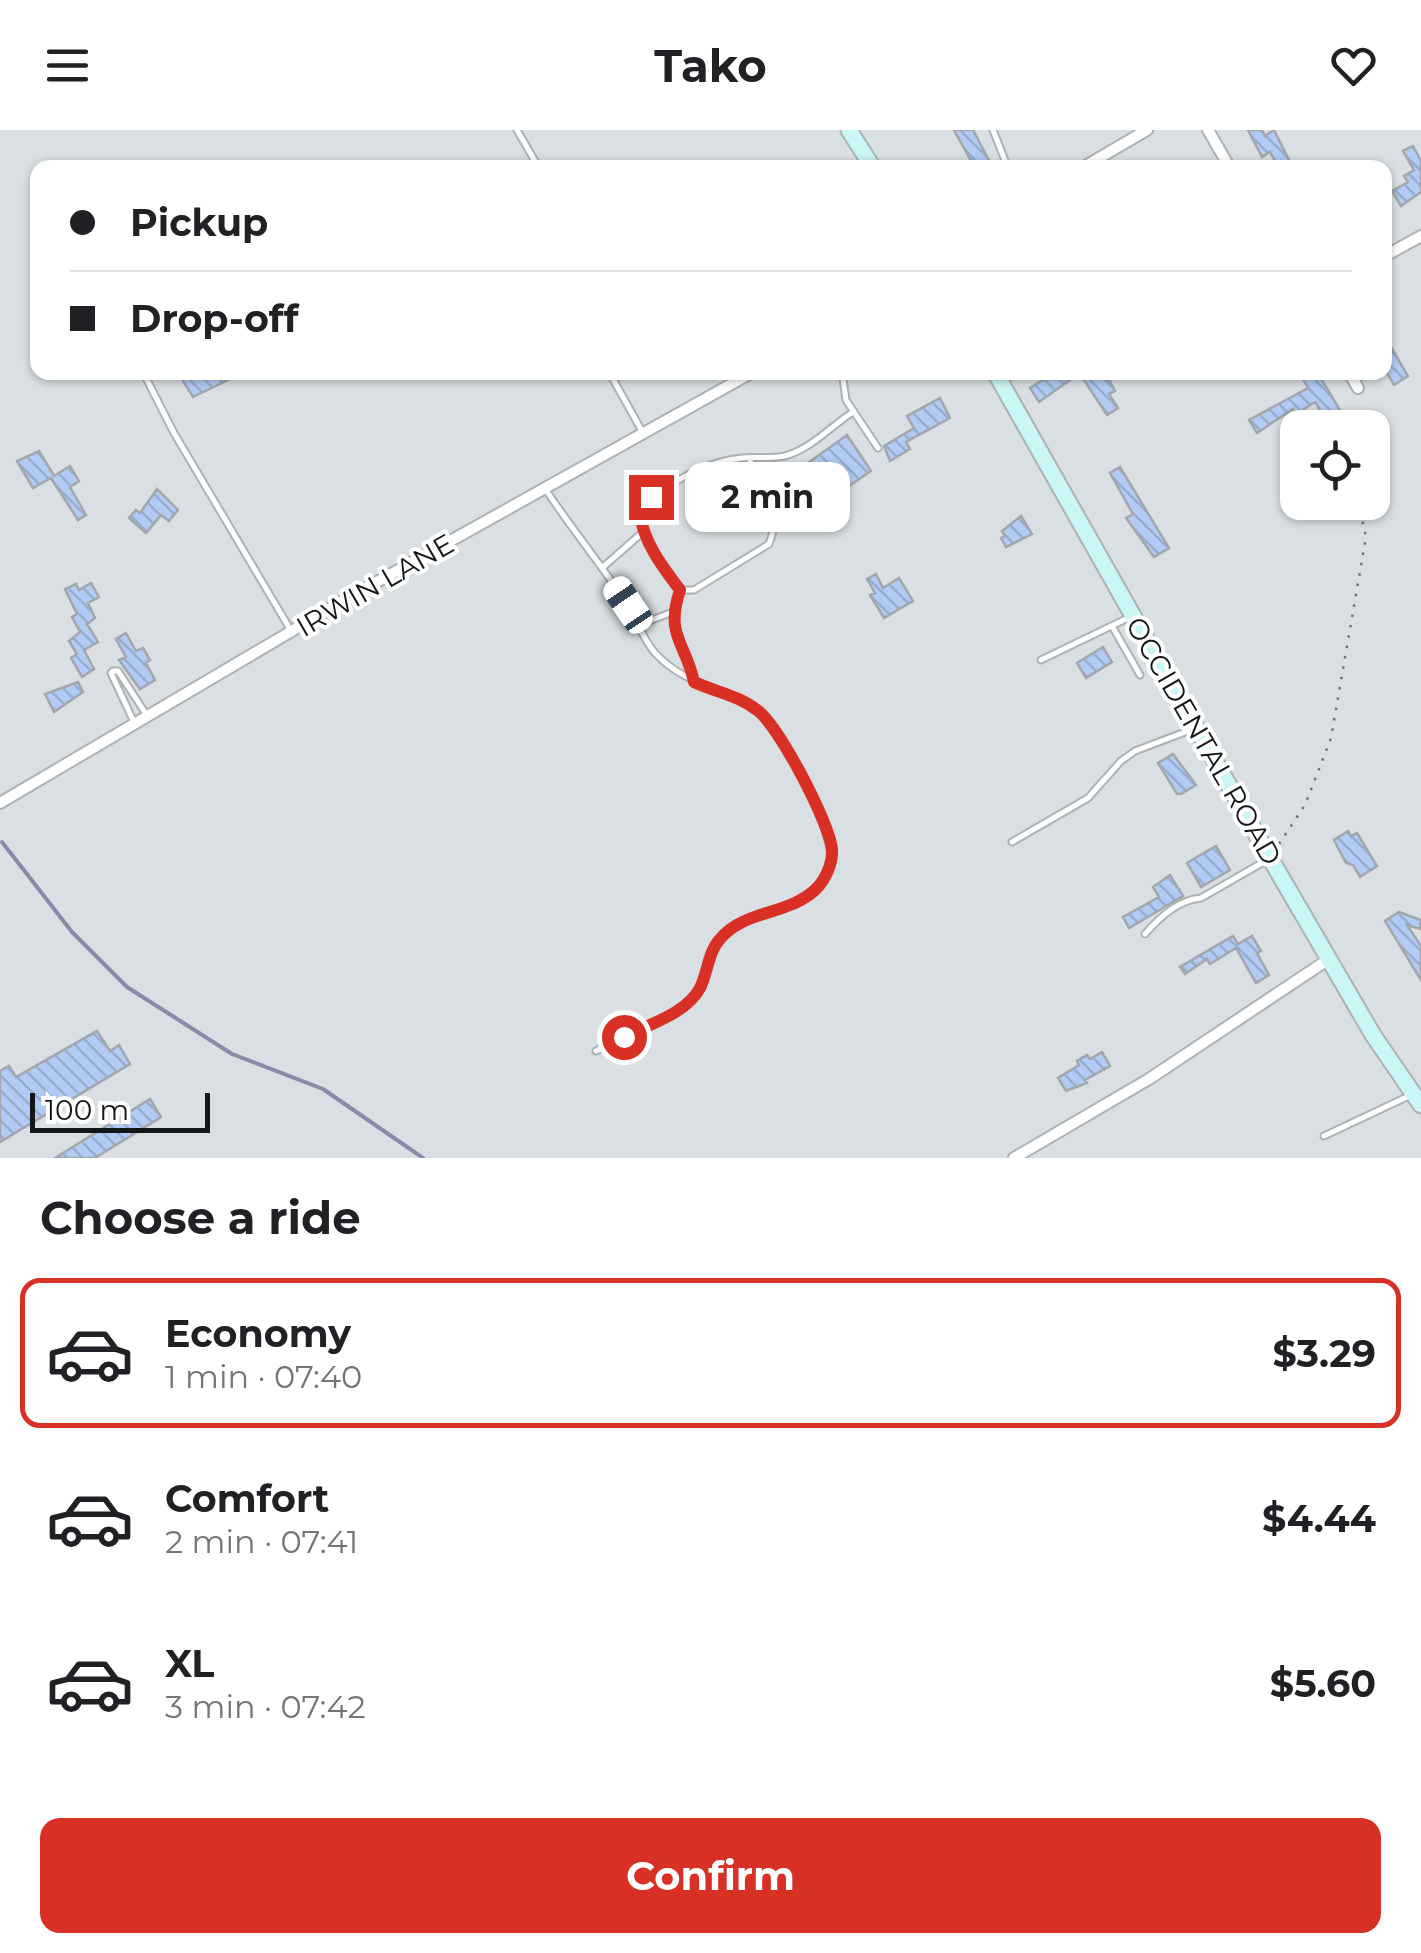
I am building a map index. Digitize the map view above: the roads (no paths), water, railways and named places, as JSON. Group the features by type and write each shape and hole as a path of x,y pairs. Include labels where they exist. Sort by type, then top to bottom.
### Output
{"street":[{"path":"849,130 868,160"},
{"path":"1096,160 1147,130"},
{"path":"1208,130 1225,160"},
{"path":"1392,252 1421,236"},
{"name":"IRWIN LANE","path":"0,803 292,632 739,380"},
{"name":"OCCIDENTAL ROAD","path":"1000,380 1373,1035 1418,1099"},
{"path":"1354,380 1358,388"},
{"path":"1014,1158 1149,1079 1329,959"}],"lane":[{"path":"517,130 535,160"},
{"path":"993,130 1005,160"},
{"path":"147,380 174,434 292,632"},
{"path":"614,380 645,435"},
{"path":"842,380 843,393 878,448"},
{"path":"680,590 642,532 639,511 651,497 700,470 738,458 785,457 808,446 853,412"},
{"path":"680,590 694,590 769,544 776,522 772,508 754,487 750,458"},
{"path":"546,490 663,662 694,682 739,698 760,712 779,735 829,835 833,853 829,869 814,890 793,904 742,922 720,939 692,1000 596,1051"},
{"path":"602,568 642,532"},
{"path":"680,590 673,612 676,637 694,682"},
{"path":"638,625 673,612"},
{"path":"1041,660 1133,616"},
{"path":"1112,626 1140,675"},
{"path":"136,724 114,684 110,674 113,670 127,682 148,717"},
{"path":"1012,842 1088,798 1135,751 1196,728"},
{"path":"1145,934 1160,918 1189,899 1201,898 1270,858"},
{"path":"1324,1136 1418,1099"}],"waterway":[{"path":"2,842 72,932 127,987 232,1054 323,1089 423,1158"}]}
